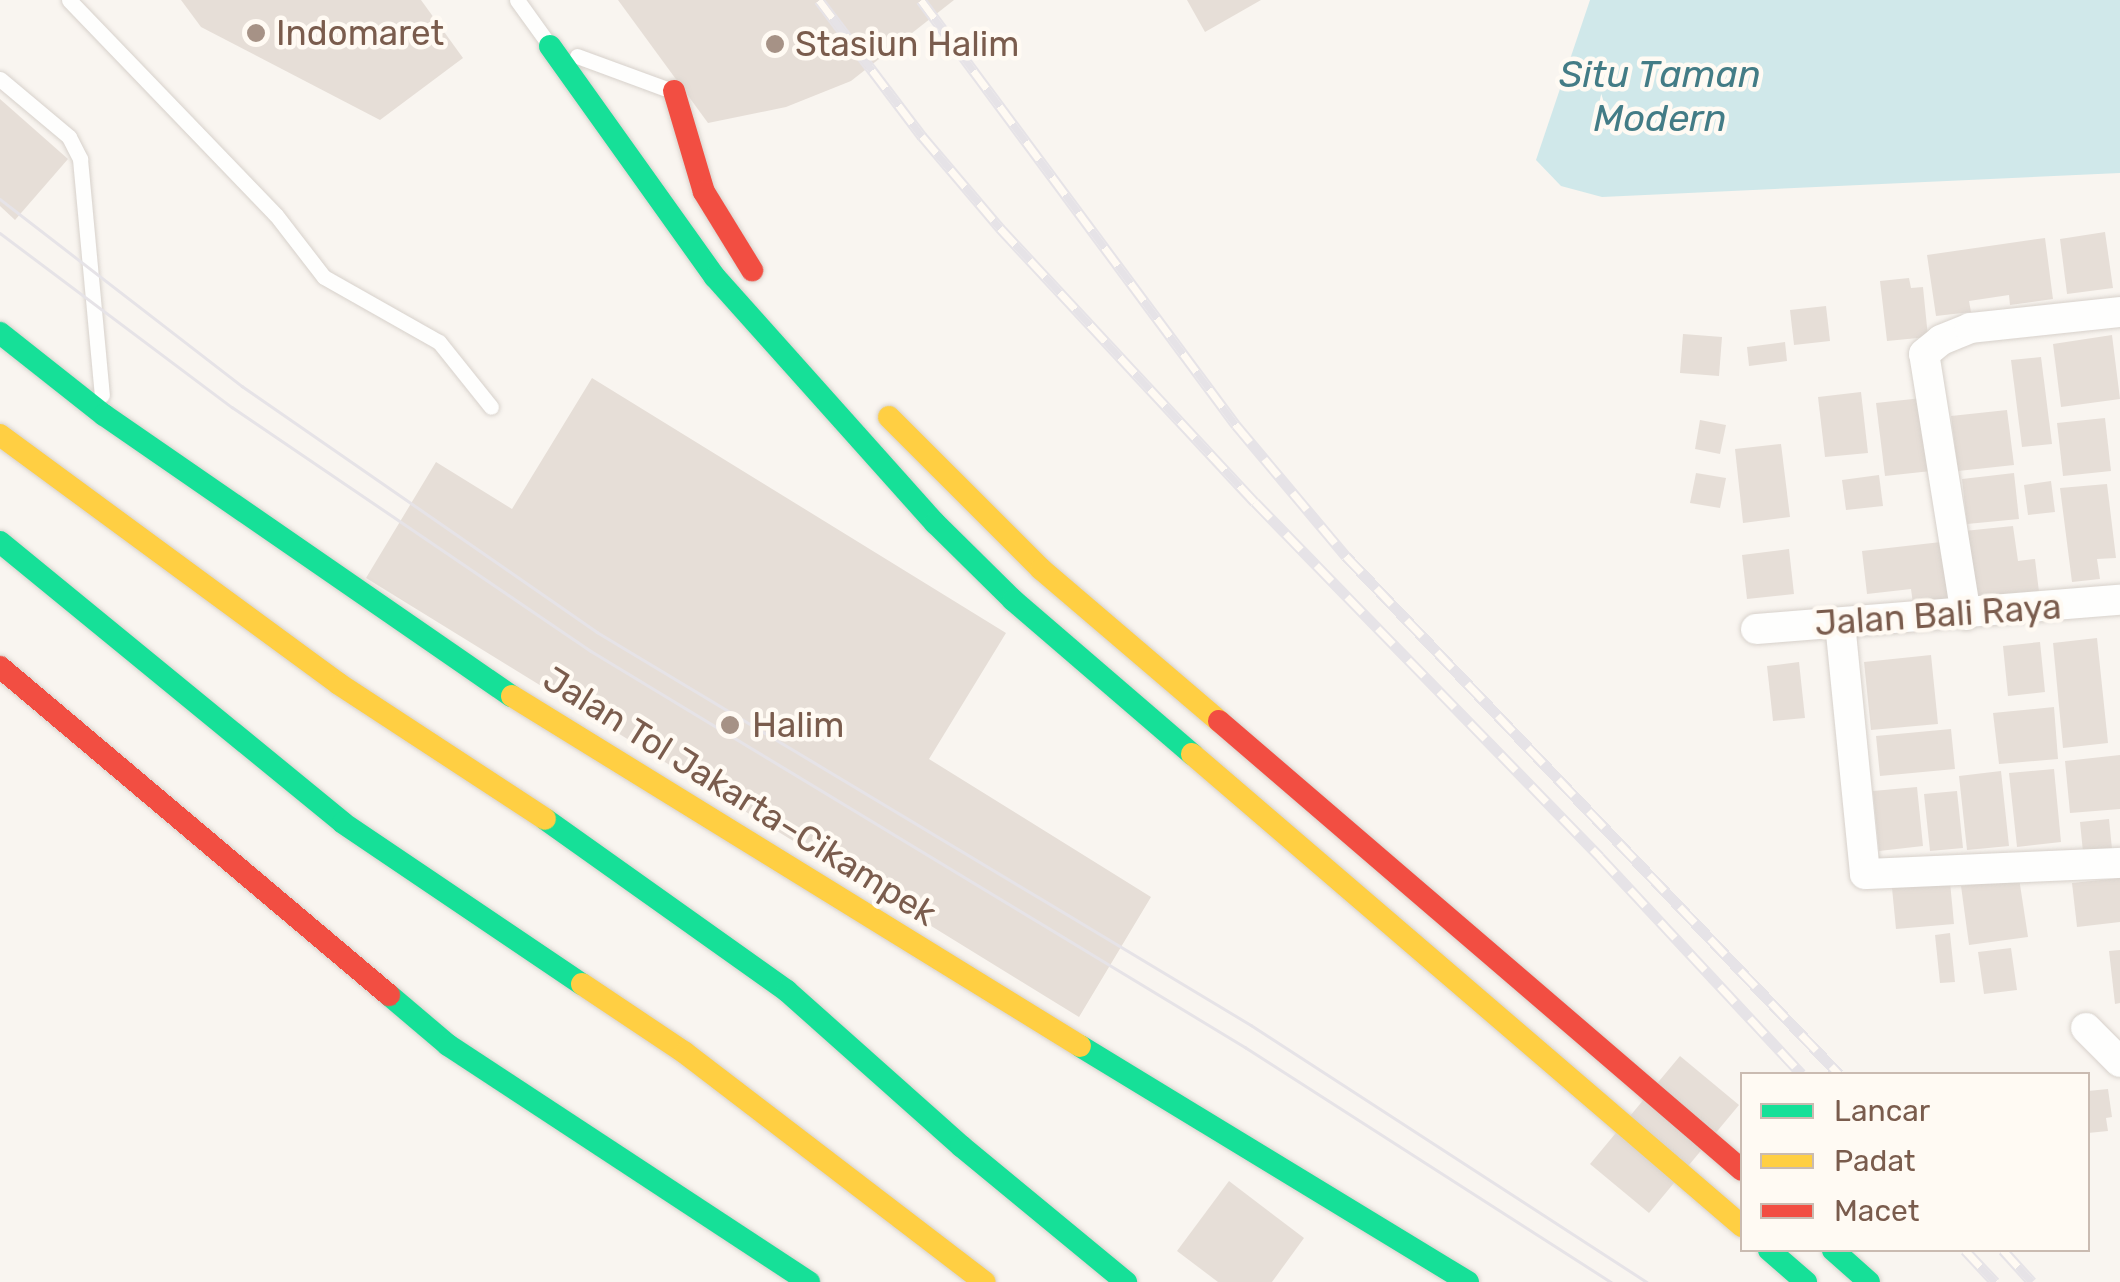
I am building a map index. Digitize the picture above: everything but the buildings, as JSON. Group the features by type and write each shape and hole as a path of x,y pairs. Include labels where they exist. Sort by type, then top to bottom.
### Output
{"highway":[{"path":"550,46 715,277 948,536 1013,600 1740,1224"},
{"path":"677,88 704,192 742,259 767,286"},
{"name":"Jalan Tol Jakarta–Cikampek","path":"0,333 104,415 315,566 650,784 1468,1282"},
{"path":"870,396 1041,568 1740,1168"},
{"path":"0,435 339,684 584,846 787,991 962,1146 1126,1282"},
{"path":"0,542 343,823 685,1053 985,1282"},
{"path":"0,667 448,1044 808,1282"},
{"path":"1771,1252 1806,1282"},
{"path":"1834,1252 1870,1282"}],"street":[{"path":"1966,615 1924,354 1940,340 1970,328 2120,312"},
{"name":"Jalan Bali Raya","path":"1756,629 2120,600"},
{"path":"1840,623 1865,874 2120,863"},
{"path":"2086,1028 2120,1062"}],"lane":[{"path":"69,0 276,215 324,276 439,342 491,407"},
{"path":"517,0 550,46 677,88"},
{"path":"0,79 69,138 80,160 104,415"}],"water":[{"name":"Situ Taman Modern","path":"1590,0 2120,0 2120,173 1602,197 1561,186 1536,160"}],"tram line":[{"path":"0,199 242,386 597,632 1251,1025 1647,1282"},
{"path":"0,233 232,407 591,651 1245,1047 1611,1282"}],"railway":[{"path":"819,0 922,136 1000,228 1255,502 1600,857 1800,1072"},
{"path":"921,0 1236,425 1346,556 1837,1072"},
{"path":"1967,1252 1995,1282"},
{"path":"2005,1252 2032,1282"}],"traffic: fast":[{"path":"550,46 715,277 935,523 1013,600 1192,754"},
{"path":"0,333 104,415 512,696"},
{"path":"0,542 343,823 582,984"},
{"path":"545,819 787,991 961,1146 1126,1282"},
{"path":"389,995 448,1045 809,1282"},
{"path":"1080,1046 1468,1282"},
{"path":"1771,1252 1806,1282"},
{"path":"1835,1252 1869,1282"}],"traffic: slow":[{"path":"889,417 1041,569 1219,721"},
{"path":"0,435 339,684 545,819"},
{"path":"512,696 1080,1046"},
{"path":"1192,754 1740,1224"},
{"path":"582,984 685,1053 985,1282"}],"traffic: jam":[{"path":"674,91 704,192 752,270"},
{"path":"0,667 389,995"},
{"path":"1219,721 1740,1168"}],"place":[{"name":"Indomaret","path":"256,33"},
{"name":"Stasiun Halim","path":"775,44"},
{"name":"Halim","path":"730,725"}]}
